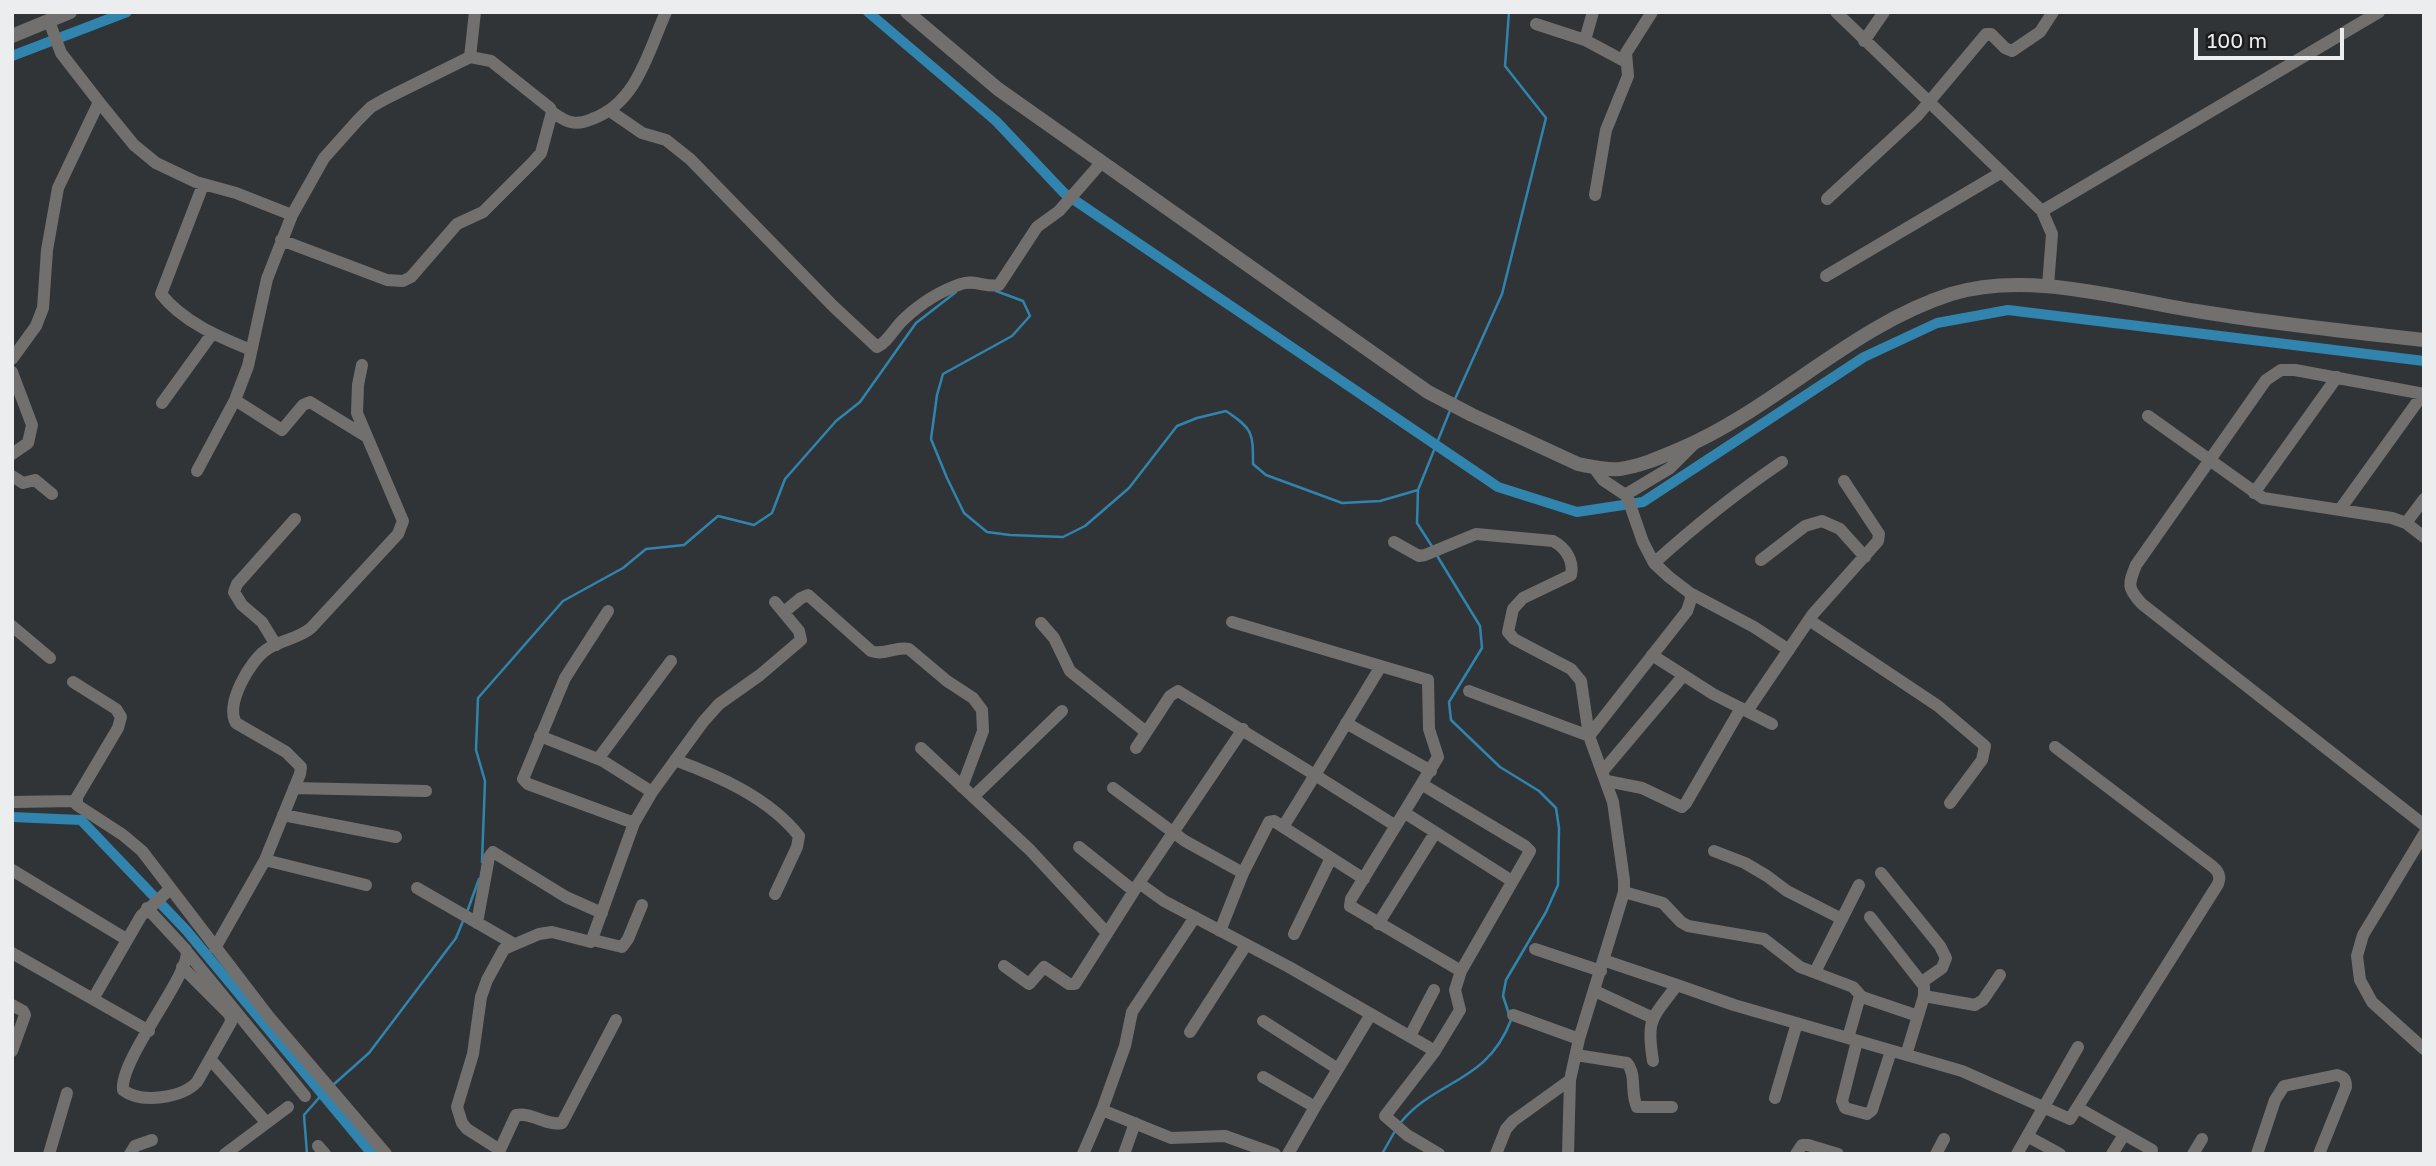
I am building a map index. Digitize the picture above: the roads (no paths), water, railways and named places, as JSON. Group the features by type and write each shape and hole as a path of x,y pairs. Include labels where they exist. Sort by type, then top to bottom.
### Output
{"street":[{"path":"12,36 71,12"},
{"path":"470,57 475,12"},
{"path":"197,471 235,400 251,350 268,279 292,215 324,158 371,107 470,57 491,61 544,101 552,112 566,121 578,123 610,111 626,97 634,86 666,12"},
{"path":"907,12 998,89 1428,392 1578,464 1594,468 1633,467 1696,443 1906,312 1954,293 1982,288 2048,286 2202,312 2424,340"},
{"path":"1585,40 1593,12"},
{"path":"1595,195 1606,130 1627,83 1627,49 1652,12"},
{"path":"1836,12 2042,211 2052,234 2048,286"},
{"path":"1864,41 1884,12"},
{"path":"1827,200 1890,144 1930,102 1986,34 1991,34 2012,51 2039,32 2053,12"},
{"path":"2042,211 2379,12"},
{"path":"53,20 61,52 124,134 145,155 203,185 236,193 292,215"},
{"path":"1536,24 1585,40 1626,62"},
{"path":"12,359 36,326 43,308 47,250 58,188 99,102"},
{"path":"610,111 642,133 666,140 690,159 877,347 883,344 898,324 912,312 941,293 966,282 999,285 1037,227 1059,211 1101,163"},
{"path":"281,240 387,280 403,281 411,277 457,224 483,212 534,161 541,153 552,112"},
{"path":"1826,276 2003,173"},
{"path":"203,185 161,294 212,334 251,350"},
{"path":"162,403 212,334"},
{"path":"215,948 265,860 300,774 299,763 286,751 239,726 232,714 234,697 257,659 267,649 311,628 402,527 402,514 367,438 357,406 362,365"},
{"path":"2341,509 2423,394 2288,369 2276,372 2266,380 2136,565 2130,590 2142,604 2424,825"},
{"path":"12,372 32,425 28,443 12,454"},
{"path":"2254,493 2337,377"},
{"path":"235,400 282,430 303,405 310,402 367,438"},
{"path":"2148,416 2254,493 2271,500 2392,518 2406,523 2424,537"},
{"path":"1626,496 1670,468 1696,443"},
{"path":"1654,563 1714,510 1782,462"},
{"path":"1594,468 1603,480 1626,496 1654,563 1669,578 1789,650"},
{"path":"12,476 23,483 35,480 52,494"},
{"path":"1604,776 1642,788 1682,807 1744,710 1809,620 1876,545 1879,534 1844,481"},
{"path":"2406,523 2424,499"},
{"path":"276,645 266,627 233,592 237,584 295,519"},
{"path":"1761,560 1805,526 1822,521 1840,529 1864,557"},
{"path":"1394,542 1419,556 1476,534 1546,540 1560,545 1571,565 1570,575 1523,598 1513,609 1508,632 1514,639 1564,665 1577,676 1583,687 1589,736 1615,815 1624,880 1624,892 1579,1039 1570,1080 1568,1154"},
{"path":"1589,736 1687,611 1690,593"},
{"path":"593,940 634,823 652,792 719,704 760,675 801,640 799,631 779,607 804,595 808,595 871,651 881,653 909,649 947,681 973,698 982,710 983,731 962,787"},
{"path":"608,611 570,670 522,776 525,782 634,823"},
{"path":"1809,620 1938,706 1985,746 1982,760 1950,803"},
{"path":"1232,622 1428,680 1429,729 1438,757 1432,771 1351,899 1350,906 1461,971"},
{"path":"1041,623 1054,638 1070,671 1146,732"},
{"path":"12,626 50,658"},
{"path":"1652,655 1683,676 1772,724"},
{"path":"598,759 671,661"},
{"path":"1283,827 1381,666"},
{"path":"1604,776 1683,676"},
{"path":"73,682 116,709 121,716 118,727 76,801"},
{"path":"1136,748 1170,696 1178,691 1396,826"},
{"path":"1469,691 1589,736"},
{"path":"973,797 1062,710"},
{"path":"1346,723 1432,771"},
{"path":"1004,966 1029,984 1044,967 1073,985 1078,981 1136,887 1243,729"},
{"path":"540,736 598,759 652,792"},
{"path":"1535,948 1678,985 1962,1071 2070,1119 2218,884 2220,875 2055,747"},
{"path":"921,748 1030,850 1107,933"},
{"path":"675,760 717,776 772,811 796,832 799,840 797,847 775,894"},
{"path":"1423,785 1525,846 1530,854 1461,971 1455,990 1460,1010 1435,1051 1385,1116 1438,1154"},
{"path":"294,788 426,791"},
{"path":"1113,788 1174,834 1243,873"},
{"path":"12,802 76,801"},
{"path":"76,801 80,807 142,851 167,891 386,1154"},
{"path":"1405,813 1512,881"},
{"path":"283,814 396,837"},
{"path":"1220,931 1243,873 1269,822 1274,821 1364,878"},
{"path":"1378,924 1435,832"},
{"path":"2424,834 2363,935 2357,967 2360,980 2372,1002 2424,1049"},
{"path":"1079,847 1136,887 1435,1051"},
{"path":"1714,851 1745,863 1787,891 1842,919"},
{"path":"470,919 489,857 493,852 566,897 602,913"},
{"path":"1294,934 1331,858"},
{"path":"265,860 366,885"},
{"path":"12,870 126,939"},
{"path":"1881,873 1946,958 1942,968 1922,982"},
{"path":"1815,972 1859,885"},
{"path":"417,888 514,944"},
{"path":"93,999 126,939 150,906 167,891"},
{"path":"1624,892 1662,903 1688,926 1764,939 1796,964 1853,987 1860,996 1918,1016"},
{"path":"615,1020 562,1123 554,1124 525,1114 516,1115 499,1152 461,1123 457,1107 473,1054 484,988 503,948 546,933 587,943 593,940 622,947 642,905"},
{"path":"150,906 305,1097"},
{"path":"1083,1154 1125,1046 1135,1005 1195,917"},
{"path":"1870,917 1922,982 1924,996 1906,1055"},
{"path":"1189,1032 1246,945"},
{"path":"12,953 149,1031"},
{"path":"182,967 232,1019 191,1088 151,1099 131,1096 122,1090 123,1080 188,953"},
{"path":"1924,996 1975,1005 1983,1000 2000,975"},
{"path":"1653,1061 1648,1037 1653,1018 1678,985"},
{"path":"1410,1036 1434,990"},
{"path":"1595,990 1653,1018"},
{"path":"1860,996 1842,1101 1845,1108 1862,1114 1872,1110 1891,1051"},
{"path":"12,1005 25,1015 12,1051"},
{"path":"1288,1154 1371,1014"},
{"path":"1513,1015 1579,1039"},
{"path":"1263,1021 1338,1069"},
{"path":"1776,1098 1797,1023"},
{"path":"2017,1154 2078,1047"},
{"path":"1576,1055 1627,1063 1632,1070 1637,1107 1672,1107"},
{"path":"210,1059 265,1122"},
{"path":"2257,1154 2275,1100 2284,1086 2342,1076 2346,1087 2319,1154"},
{"path":"1263,1077 1315,1107"},
{"path":"1496,1154 1506,1129 1513,1121 1570,1080"},
{"path":"50,1154 67,1093"},
{"path":"225,1154 288,1107"},
{"path":"2078,1108 2152,1150"},
{"path":"1102,1110 1171,1138 1225,1136 1275,1154"},
{"path":"1124,1154 1135,1123"},
{"path":"2112,1154 2124,1135"},
{"path":"2027,1136 2060,1154"},
{"path":"1936,1154 1944,1139"},
{"path":"2193,1154 2202,1139"},
{"path":"130,1154 135,1146 152,1140"},
{"path":"1796,1154 1802,1145 1808,1145 1838,1154"}],"waterway":[{"path":"12,56 127,12"},
{"path":"868,12 996,121 1064,193 1498,487 1577,512 1643,502 1864,357 1937,323 2008,310 2424,361"},
{"path":"1455,399 1502,294 1546,118 1505,66 1509,12"},
{"path":"996,291 1023,301 1030,316 1012,336 943,374 931,439 964,513 987,532 1063,537 1085,526 1129,488 1177,426 1226,411 1250,433 1253,464 1266,475 1342,503 1380,501 1418,490"},
{"path":"482,862 485,781 476,750 478,698 563,601 623,568 646,549 684,545 718,516 754,525 772,513 785,479 836,421 860,402 916,323 956,292"},
{"path":"1433,548 1417,523 1418,490 1451,408"},
{"path":"1436,554 1480,626 1482,648 1449,702 1451,720 1500,767 1539,791 1556,808 1559,828 1558,885 1546,912 1506,980 1503,996 1509,1014"},
{"path":"12,817 81,820 186,930 372,1154"},
{"path":"467,912 479,879"},
{"path":"333,1085 369,1053 456,938 463,921"},
{"path":"1401,1122 1430,1097 1475,1069 1501,1041 1511,1020"},
{"path":"307,1154 304,1115 325,1091"},
{"path":"1382,1154 1395,1131"}]}
